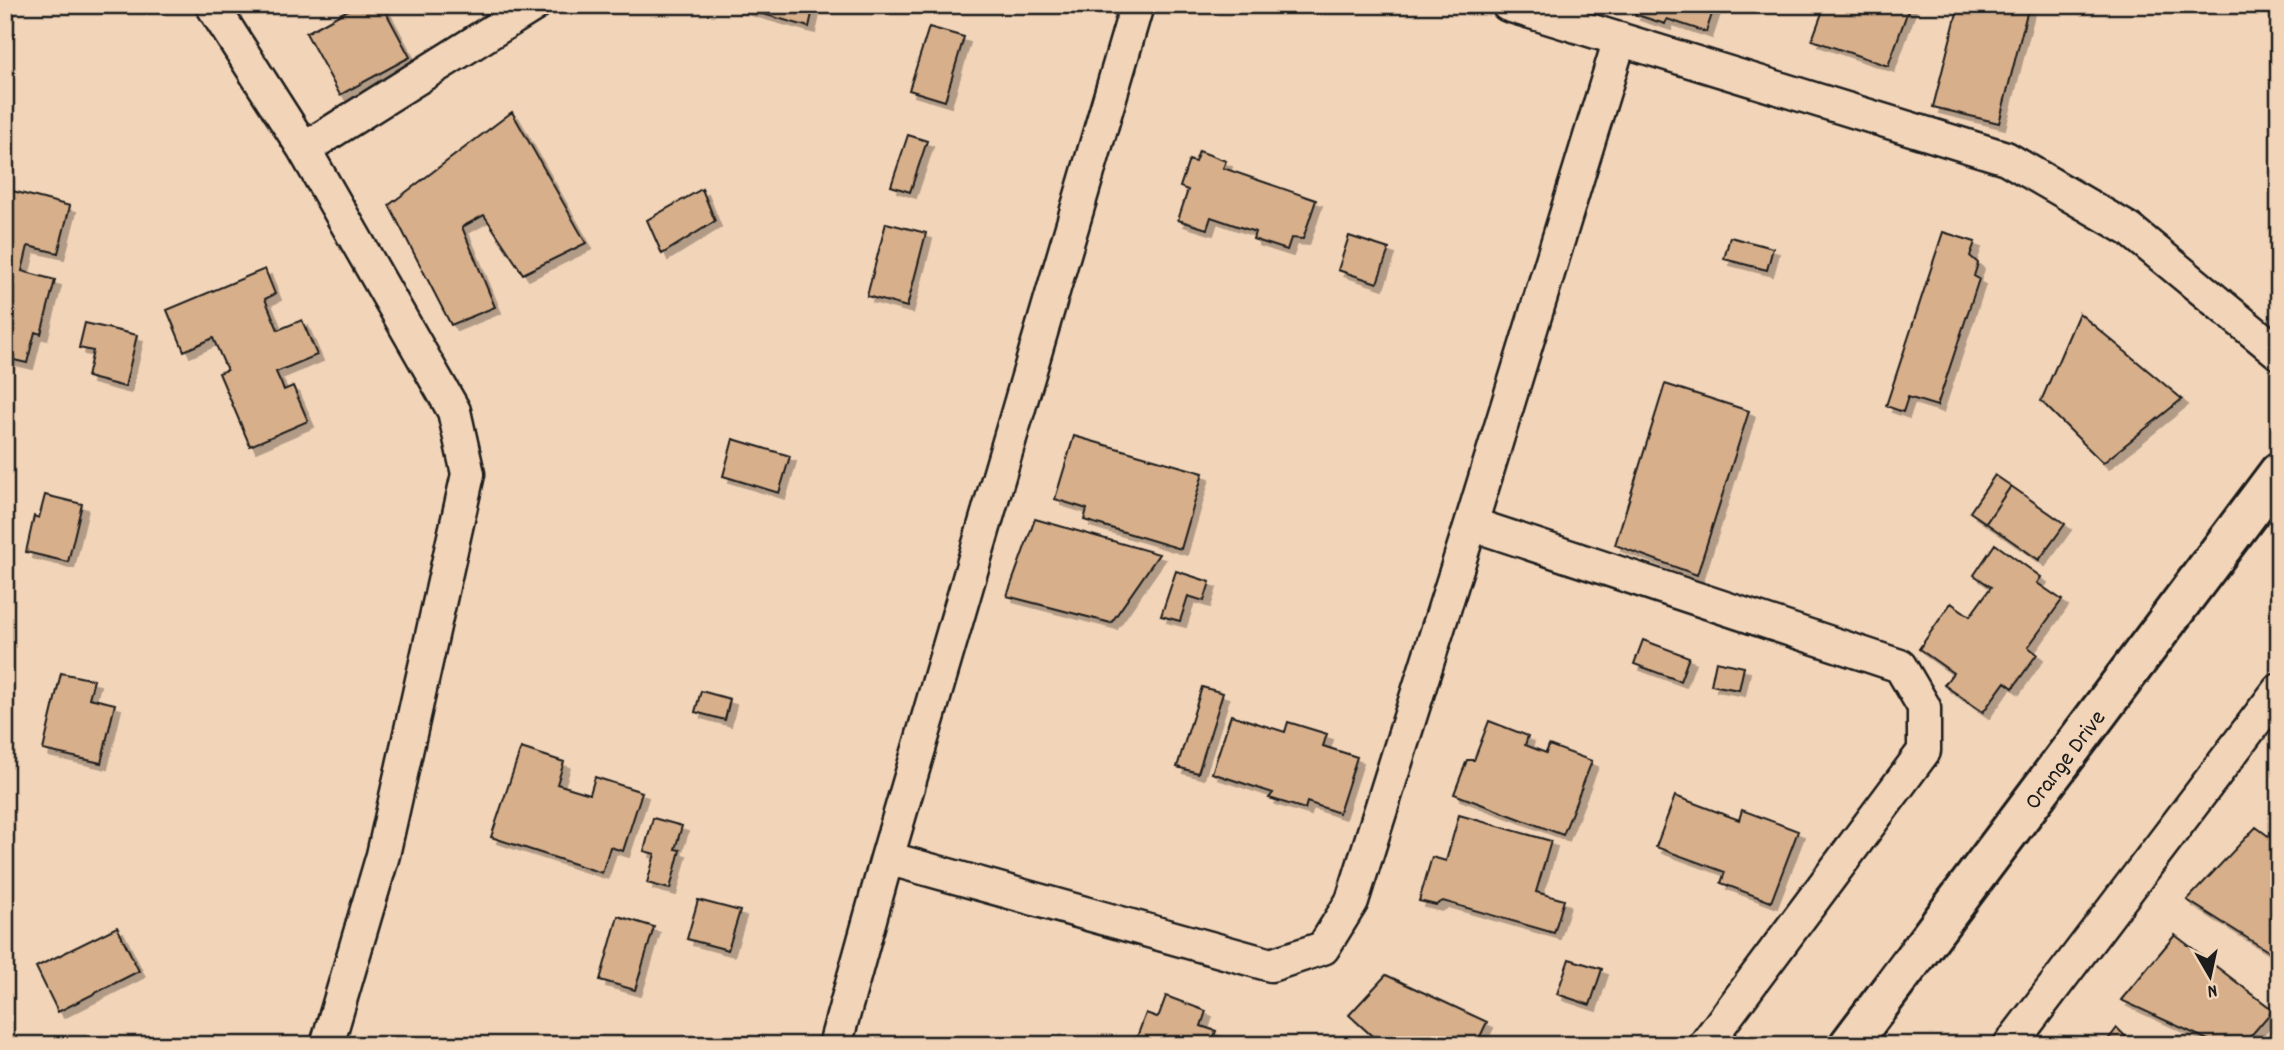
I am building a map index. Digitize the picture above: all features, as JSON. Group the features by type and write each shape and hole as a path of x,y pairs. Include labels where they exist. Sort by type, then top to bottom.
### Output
{"street":[{"path":"212,5 304,149 454,411 468,474 383,855 327,1045"},
{"path":"304,149 534,5"},
{"path":"835,1045 887,858 1137,5"},
{"path":"1508,5 2006,158 2130,230 2279,353"},
{"path":"887,858 1271,965 1323,948 1352,901 1620,39"},
{"name":"Orange Drive","path":"1849,1045 2279,472"},
{"path":"1471,524 1900,666 1924,707 1924,751 1705,1045"},
{"path":"2010,1045 2279,690"}],"building":[{"path":"357,5 382,5 410,57 340,95 306,33"},
{"path":"731,5 814,5 809,27"},
{"path":"1637,5 1715,5 1706,32 1667,19 1665,24 1634,14"},
{"path":"1825,5 1910,5 1888,66 1812,40"},
{"path":"1959,5 2029,5 1999,123 1933,107"},
{"path":"929,27 964,37 945,101 909,90"},
{"path":"512,112 586,243 523,274 484,215 462,227 495,307 451,325 389,205"},
{"path":"908,135 927,141 910,192 891,186"},
{"path":"1199,151 1226,161 1223,168 1316,200 1303,239 1291,238 1287,250 1253,239 1255,232 1211,217 1207,229 1178,220 1188,190 1180,187 1189,160 1195,162"},
{"path":"5,189 70,206 58,253 28,246 22,271 55,280 41,334 35,332 27,363 5,358"},
{"path":"702,189 715,221 662,254 647,220"},
{"path":"886,223 926,233 907,307 867,296"},
{"path":"1943,232 1975,242 1970,256 1978,263 1974,276 1979,279 1937,406 1908,397 1903,412 1886,406"},
{"path":"1349,236 1389,249 1377,283 1338,270"},
{"path":"1730,237 1773,248 1767,270 1724,259"},
{"path":"265,269 275,294 265,299 278,330 302,320 317,355 276,372 284,390 293,386 308,421 250,446 219,373 227,370 213,338 184,351 167,310"},
{"path":"2079,313 2182,399 2103,463 2041,401"},
{"path":"85,323 137,335 125,387 87,377 93,351 79,348"},
{"path":"1665,384 1749,411 1697,575 1615,545"},
{"path":"1074,436 1203,473 1181,549 1084,520 1087,509 1055,499"},
{"path":"733,439 790,456 779,493 723,476"},
{"path":"1995,475 2011,486 1986,523 1970,512"},
{"path":"2011,486 2065,524 2039,560 1986,523"},
{"path":"45,495 82,504 68,562 26,552 34,516 39,518"},
{"path":"1035,519 1159,554 1111,623 1007,596"},
{"path":"1995,544 2041,577 2037,583 2062,600 2028,647 2037,654 2013,688 2005,682 1983,712 1944,685 1953,673 1919,649 1951,603 1970,616 1991,587 1974,575"},
{"path":"1176,571 1210,582 1204,601 1188,596 1180,621 1161,616"},
{"path":"1643,640 1689,657 1680,681 1634,664"},
{"path":"1716,661 1744,667 1739,690 1711,685"},
{"path":"61,673 94,680 89,698 115,704 101,763 43,750"},
{"path":"1202,687 1223,693 1198,773 1177,767"},
{"path":"701,691 730,699 725,720 695,712"},
{"path":"1231,715 1285,732 1288,722 1327,734 1323,746 1357,757 1339,813 1307,802 1305,809 1269,798 1273,793 1212,773"},
{"path":"1489,721 1528,736 1525,745 1546,753 1549,745 1592,761 1563,835 1454,794 1467,760 1474,760"},
{"path":"521,748 564,762 557,784 590,794 595,777 642,792 623,851 610,847 602,873 491,837"},
{"path":"1675,796 1739,820 1742,810 1798,831 1771,902 1721,883 1725,872 1656,847"},
{"path":"1459,815 1551,841 1536,892 1564,900 1554,933 1443,901 1436,905 1419,901 1432,857 1446,861"},
{"path":"653,818 682,826 675,849 680,850 670,889 647,883 655,854 644,851"},
{"path":"2256,827 2279,844 2279,958 2187,900"},
{"path":"698,900 740,911 728,950 687,939"},
{"path":"618,916 654,927 635,990 600,980"},
{"path":"117,927 139,971 58,1012 36,967"},
{"path":"2175,935 2273,1010 2243,1045 2219,1045 2121,1000"},
{"path":"1569,959 1602,969 1590,1005 1557,994"},
{"path":"1386,975 1487,1022 1476,1045 1382,1045 1349,1015"},
{"path":"1166,996 1206,1011 1201,1026 1216,1031 1211,1045 1134,1045 1146,1013 1157,1017"},
{"path":"2117,1028 2134,1045 2104,1045"}]}
